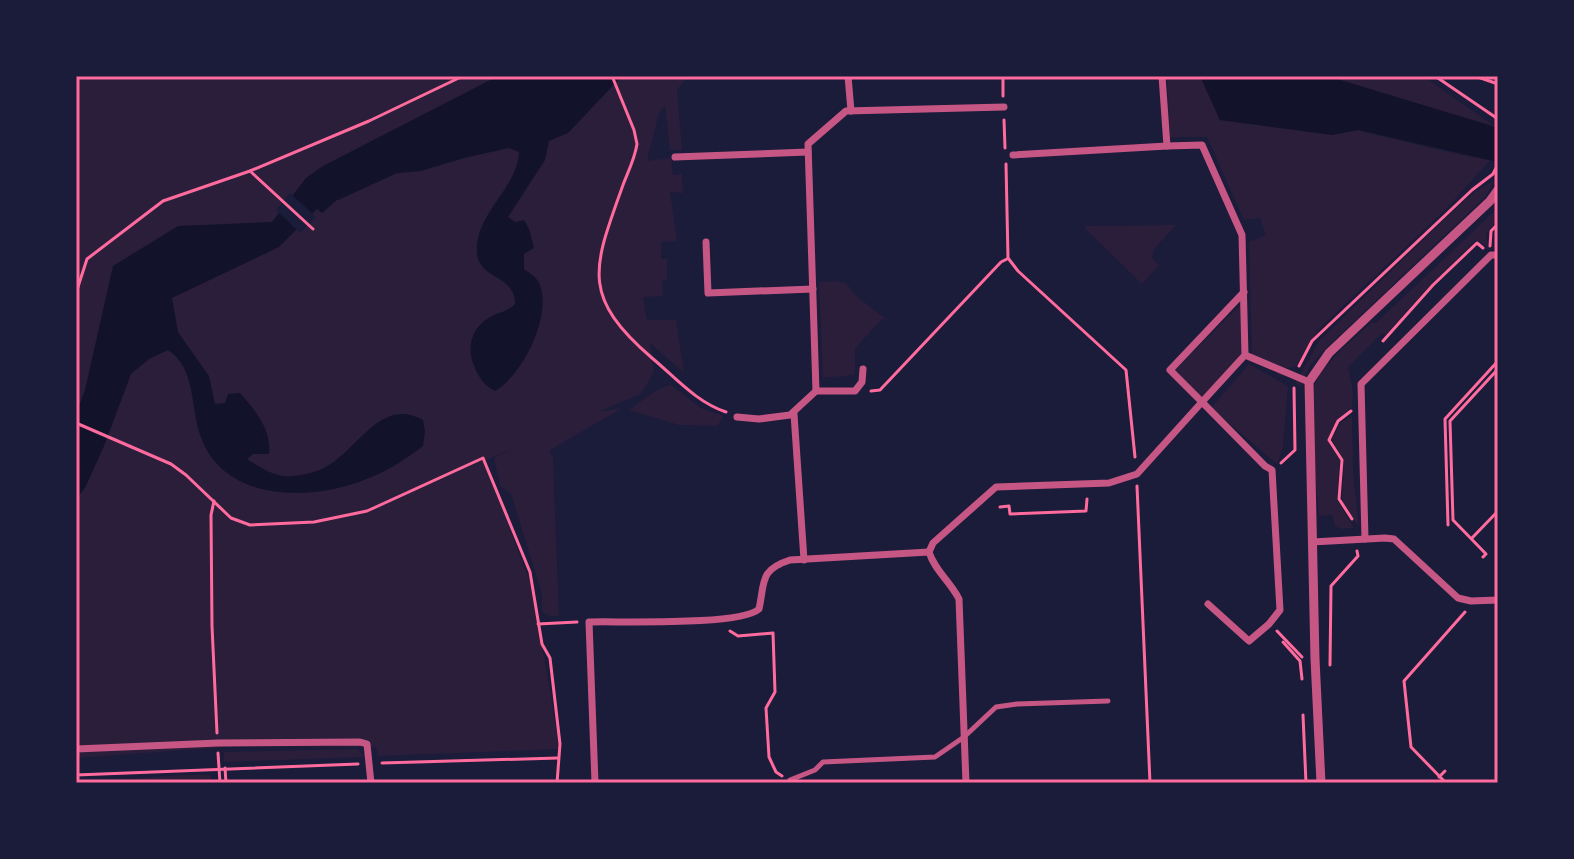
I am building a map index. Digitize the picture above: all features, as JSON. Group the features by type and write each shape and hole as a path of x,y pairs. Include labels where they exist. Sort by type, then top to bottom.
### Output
{"street":[{"path":"848,76 851,111"},
{"path":"1162,76 1167,146"},
{"path":"737,417 759,419 794,414 816,391 808,144 846,111 1004,107"},
{"path":"966,783 959,599 952,585 934,569 929,552 933,543 996,487 1109,483 1137,474 1245,355 1242,235 1202,145 1013,155"},
{"path":"675,157 808,152"},
{"path":"1321,783 1309,382 1329,353 1498,190"},
{"path":"706,242 708,293 813,289"},
{"path":"1365,539 1361,384 1494,255"},
{"path":"1208,604 1249,641 1280,610 1272,470 1170,370 1244,292"},
{"path":"1245,355 1309,382"},
{"path":"816,391 855,391 862,382 863,369"},
{"path":"794,414 804,560"},
{"path":"1312,542 1394,539 1458,598 1498,600"},
{"path":"595,783 589,622 722,619 753,614 759,609 762,580 779,564 790,560 929,552"},
{"path":"790,780 815,770 823,762 935,757 964,737 996,707 1108,701"},
{"path":"76,749 218,743 360,742 367,744 371,783"}],"path":[{"path":"76,293 87,259 163,201 250,171 369,121 463,76"},
{"path":"612,76 636,135 637,148 600,251 598,277 604,302 625,334 679,383 719,410 737,417"},
{"path":"1003,76 1008,258 1018,271 1126,370 1135,464"},
{"path":"1475,76 1498,84"},
{"path":"1439,77 1498,119"},
{"path":"1272,470 1295,450 1294,377 1312,341 1472,190 1493,174 1498,165"},
{"path":"250,171 313,229"},
{"path":"1494,255 1491,231 1498,224"},
{"path":"1383,341 1433,285 1477,243 1494,255"},
{"path":"855,391 880,390 1008,258"},
{"path":"1448,525 1445,419 1498,361"},
{"path":"1483,557 1486,554 1453,520 1450,421 1498,369"},
{"path":"1361,398 1338,421 1329,440 1342,460 1339,499 1365,539"},
{"path":"76,423 171,464 231,518 250,525 314,522 367,511 483,458 530,572 542,644 550,658 560,744 557,783"},
{"path":"1137,474 1150,783"},
{"path":"1000,507 1009,506 1010,514 1086,511 1087,499"},
{"path":"214,501 211,515 212,626 220,783"},
{"path":"1472,538 1498,511"},
{"path":"1331,586 1358,556 1354,540"},
{"path":"1446,783 1411,747 1404,681 1463,616 1471,601"},
{"path":"722,619 731,633 738,636 773,633 775,692 766,708 769,757 776,772 790,780"},
{"path":"538,624 589,622"},
{"path":"1283,642 1300,661 1302,680"},
{"path":"1303,706 1306,783"},
{"path":"76,775 558,758"},
{"path":"225,768 226,783"},
{"path":"1439,777 1445,771"}],"shaded area":[{"path":"76,76 688,76 677,90 682,150 670,150 665,106 659,113 647,161 671,158 673,175 682,174 683,193 670,192 677,241 661,242 661,259 667,259 667,280 662,281 663,296 643,297 647,320 676,320 684,373 650,343 654,372 641,394 600,411 621,409 550,450 553,458 559,616 542,612 542,594 511,494 500,486 494,458 512,449 484,461 532,587 560,749 378,756 376,747 241,746 76,758"},
{"path":"498,76 622,76 568,133 549,141 545,160 508,217 515,222 524,220 529,229 534,248 524,254 524,269 538,281 542,294 539,325 516,372 495,391 488,387 472,360 471,345 472,337 486,319 515,304 509,287 484,268 477,253 482,226 512,177 519,152 509,148 421,171 364,176 322,213 317,209 279,247 172,298 178,332 209,376 215,404 225,403 228,394 240,393 257,413 268,437 269,454 253,454 247,459 268,471 290,476 321,470 372,427 395,415 423,420 423,446 388,469 343,487 296,493 250,485 230,475 214,460 198,429 184,368 168,350 149,359 131,374 104,446 85,488 76,499 76,414 85,390 113,266 178,226 272,222 306,178 323,166"},
{"path":"1167,76 1200,76 1220,120 1356,130 1490,160 1447,208 1320,328 1295,367 1287,368 1283,377 1252,359 1249,242 1266,235 1260,218 1244,220 1207,137 1170,137"},
{"path":"1200,76 1327,76 1498,128 1498,162 1359,130 1332,135 1220,120"},
{"path":"1327,76 1423,76 1497,128 1490,125"},
{"path":"1494,181 1485,197 1324,350 1310,366 1301,386 1295,383 1319,341 1452,212 1476,191"},
{"path":"1498,208 1498,220 1486,233 1488,247 1476,240 1385,335 1382,333 1348,367 1353,392 1352,407 1336,421 1328,442 1340,461 1337,500 1354,528 1335,526 1332,515 1319,516 1311,412 1318,378 1348,343 1372,322 1375,324"},
{"path":"1176,225 1154,249 1152,258 1159,265 1142,284 1085,228 1086,226"},
{"path":"819,282 846,283 856,296 887,320 882,319 855,348 853,375 823,378"},
{"path":"1242,303 1243,357 1205,402 1175,370"},
{"path":"1249,364 1288,386 1283,447 1277,464 1211,408"},
{"path":"671,385 701,408 724,416 717,426 679,425 629,410"},
{"path":"1352,416 1353,471 1359,527 1342,502 1344,461 1332,439 1341,422"},
{"path":"358,749 364,757 224,762 224,752"},
{"path":"210,775 214,783 76,783"}],"pier":[{"path":"290,193 316,217 300,233 276,210"}],"waterway":[{"path":"336,191 393,165"}]}
